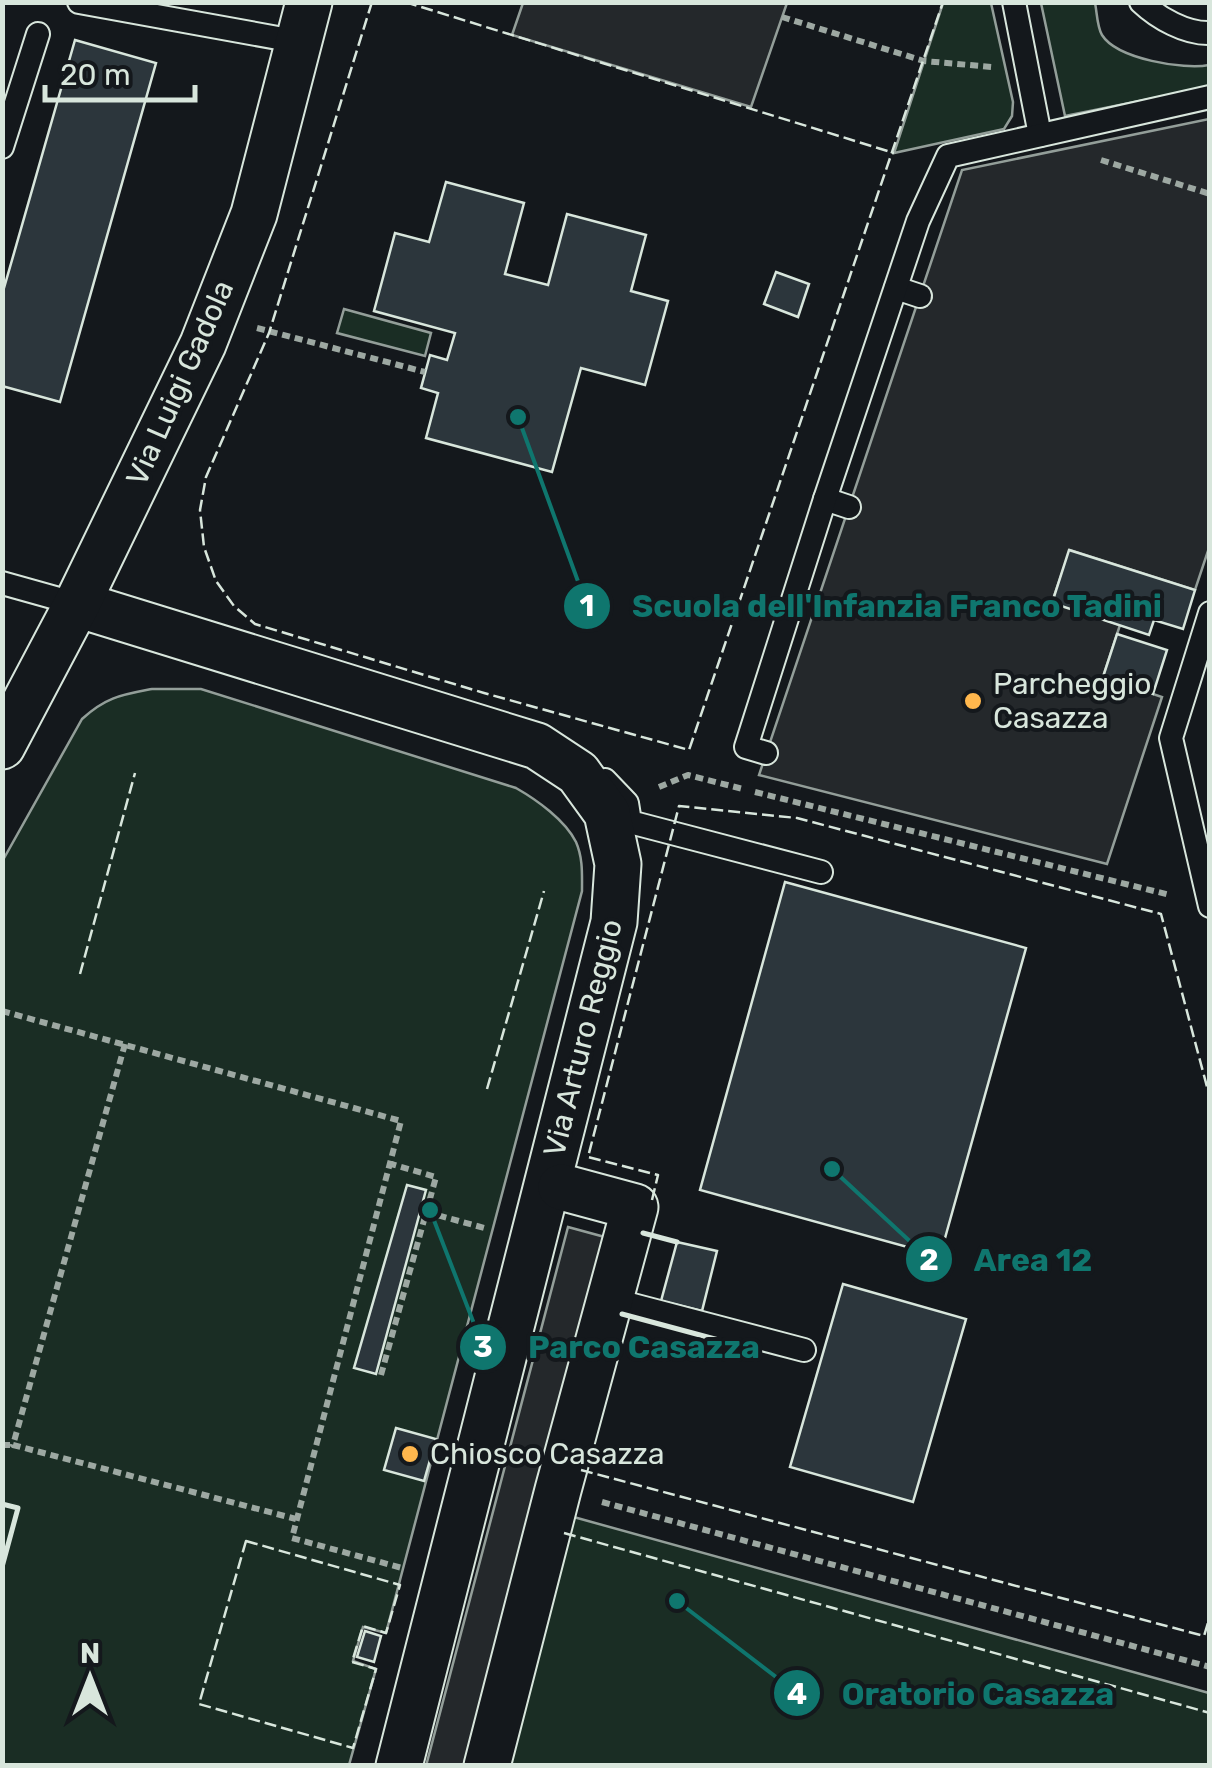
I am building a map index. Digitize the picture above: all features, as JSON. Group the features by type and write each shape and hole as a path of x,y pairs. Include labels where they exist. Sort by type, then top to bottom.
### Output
{"street":[{"name":"Via Luigi Gadola","path":"2,746 25,687 77,604 203,344 254,214 305,22"},
{"name":"Via Arturo Reggio","path":"77,604 538,746 578,774 607,813 618,864 614,922 399,1766"},
{"path":"486,1766 636,1208 561,1188"}],"lane":[{"path":"79,2 305,22"},
{"path":"1014,2 1040,135"},
{"path":"1141,2 1170,23 1210,33"},
{"path":"2,147 38,34"},
{"path":"948,156 1210,97"},
{"path":"948,156 980,166"},
{"path":"783,705 773,702 837,503 850,427 918,221 948,156"},
{"path":"896,288 920,296"},
{"path":"850,427 874,433"},
{"path":"766,754 746,747 837,503"},
{"path":"2,583 77,604"},
{"path":"1210,613 1171,738 1210,906"},
{"path":"578,774 607,781 627,802 630,822 821,872"},
{"path":"610,1299 804,1350"}],"path":[{"path":"782,17 924,61 1028,71"},
{"path":"1098,160 1210,194"},
{"path":"270,333 425,372"},
{"path":"644,792 688,775 1210,906"},
{"path":"2,1011 401,1121 292,1538 413,1571"},
{"path":"13,1445 124,1044"},
{"path":"381,1376 436,1178 391,1164"},
{"path":"426,1212 492,1230"},
{"path":"2,1445 297,1519"},
{"path":"558,1490 1210,1667"}],"green space":[{"path":"943,3 991,3 1013,102 1012,116 1004,129 894,153"},
{"path":"1041,3 1095,3 1100,32 1110,43 1152,61 1209,65 1209,87 1065,116"},
{"path":"344,309 431,333 425,356 337,333"},
{"path":"152,689 201,689 516,788 558,818 580,854 582,891 386,1633 363,1627 353,1661 376,1669 349,1765 3,1766 3,860 82,719 114,698"},
{"path":"570,1516 1209,1693 1209,1765 504,1766"}],"shaded area":[{"path":"523,2 787,3 751,107 512,35"},
{"path":"1209,119 1209,548 1195,590 1070,550 1052,602 1120,625 1103,677 1162,697 1107,864 759,775 962,170"},
{"path":"568,1227 612,1239 473,1765 426,1766"}],"building":[{"path":"75,40 156,63 60,402 2,386 2,295"},
{"path":"446,182 524,203 505,274 548,285 567,214 646,235 631,291 668,301 645,385 581,368 552,472 426,438 438,393 421,388 430,355 447,360 455,333 374,311 395,233 429,242"},
{"path":"776,272 809,284 798,317 764,304"},
{"path":"1069,550 1195,590 1183,629 1154,620 1149,635 1052,603"},
{"path":"1117,634 1167,650 1153,694 1103,677"},
{"path":"785,882 1026,948 940,1256 700,1190"},
{"path":"407,1185 426,1190 376,1374 354,1368"},
{"path":"677,1242 717,1251 702,1311 661,1301"},
{"path":"843,1284 966,1319 913,1502 790,1467"},
{"name":"Chiosco Casazza","path":"396,1428 436,1439 424,1481 384,1470"},
{"path":"365,1631 381,1636 374,1662 357,1657"}],"fence":[{"path":"372,2 269,333 206,477 200,510 204,547 216,581 234,606 255,624 689,750 943,2"},
{"path":"405,2 894,153"},
{"path":"80,974 135,773"},
{"path":"652,1200 658,1175 588,1157 679,806 797,818 1161,914 1210,1098"},
{"path":"487,1089 544,891"},
{"path":"581,1470 1204,1636 1210,1616"},
{"path":"564,1533 1210,1713"},
{"path":"246,1541 400,1585 386,1633 363,1626 352,1662 376,1669 353,1748 199,1704 246,1541"}],"wall":[{"path":"643,1233 677,1242"},
{"path":"622,1314 752,1349"},
{"path":"2,1504 18,1508 2,1567"}],"place":[{"name":"Scuola dell'Infanzia Franco Tadini","path":"518,417"},
{"name":"Parcheggio Casazza","path":"973,701"},
{"name":"Area 12","path":"832,1169"},
{"name":"Parco Casazza","path":"430,1210"},
{"name":"Chiosco Casazza","path":"410,1454"},
{"name":"Oratorio Casazza","path":"677,1601"}]}
